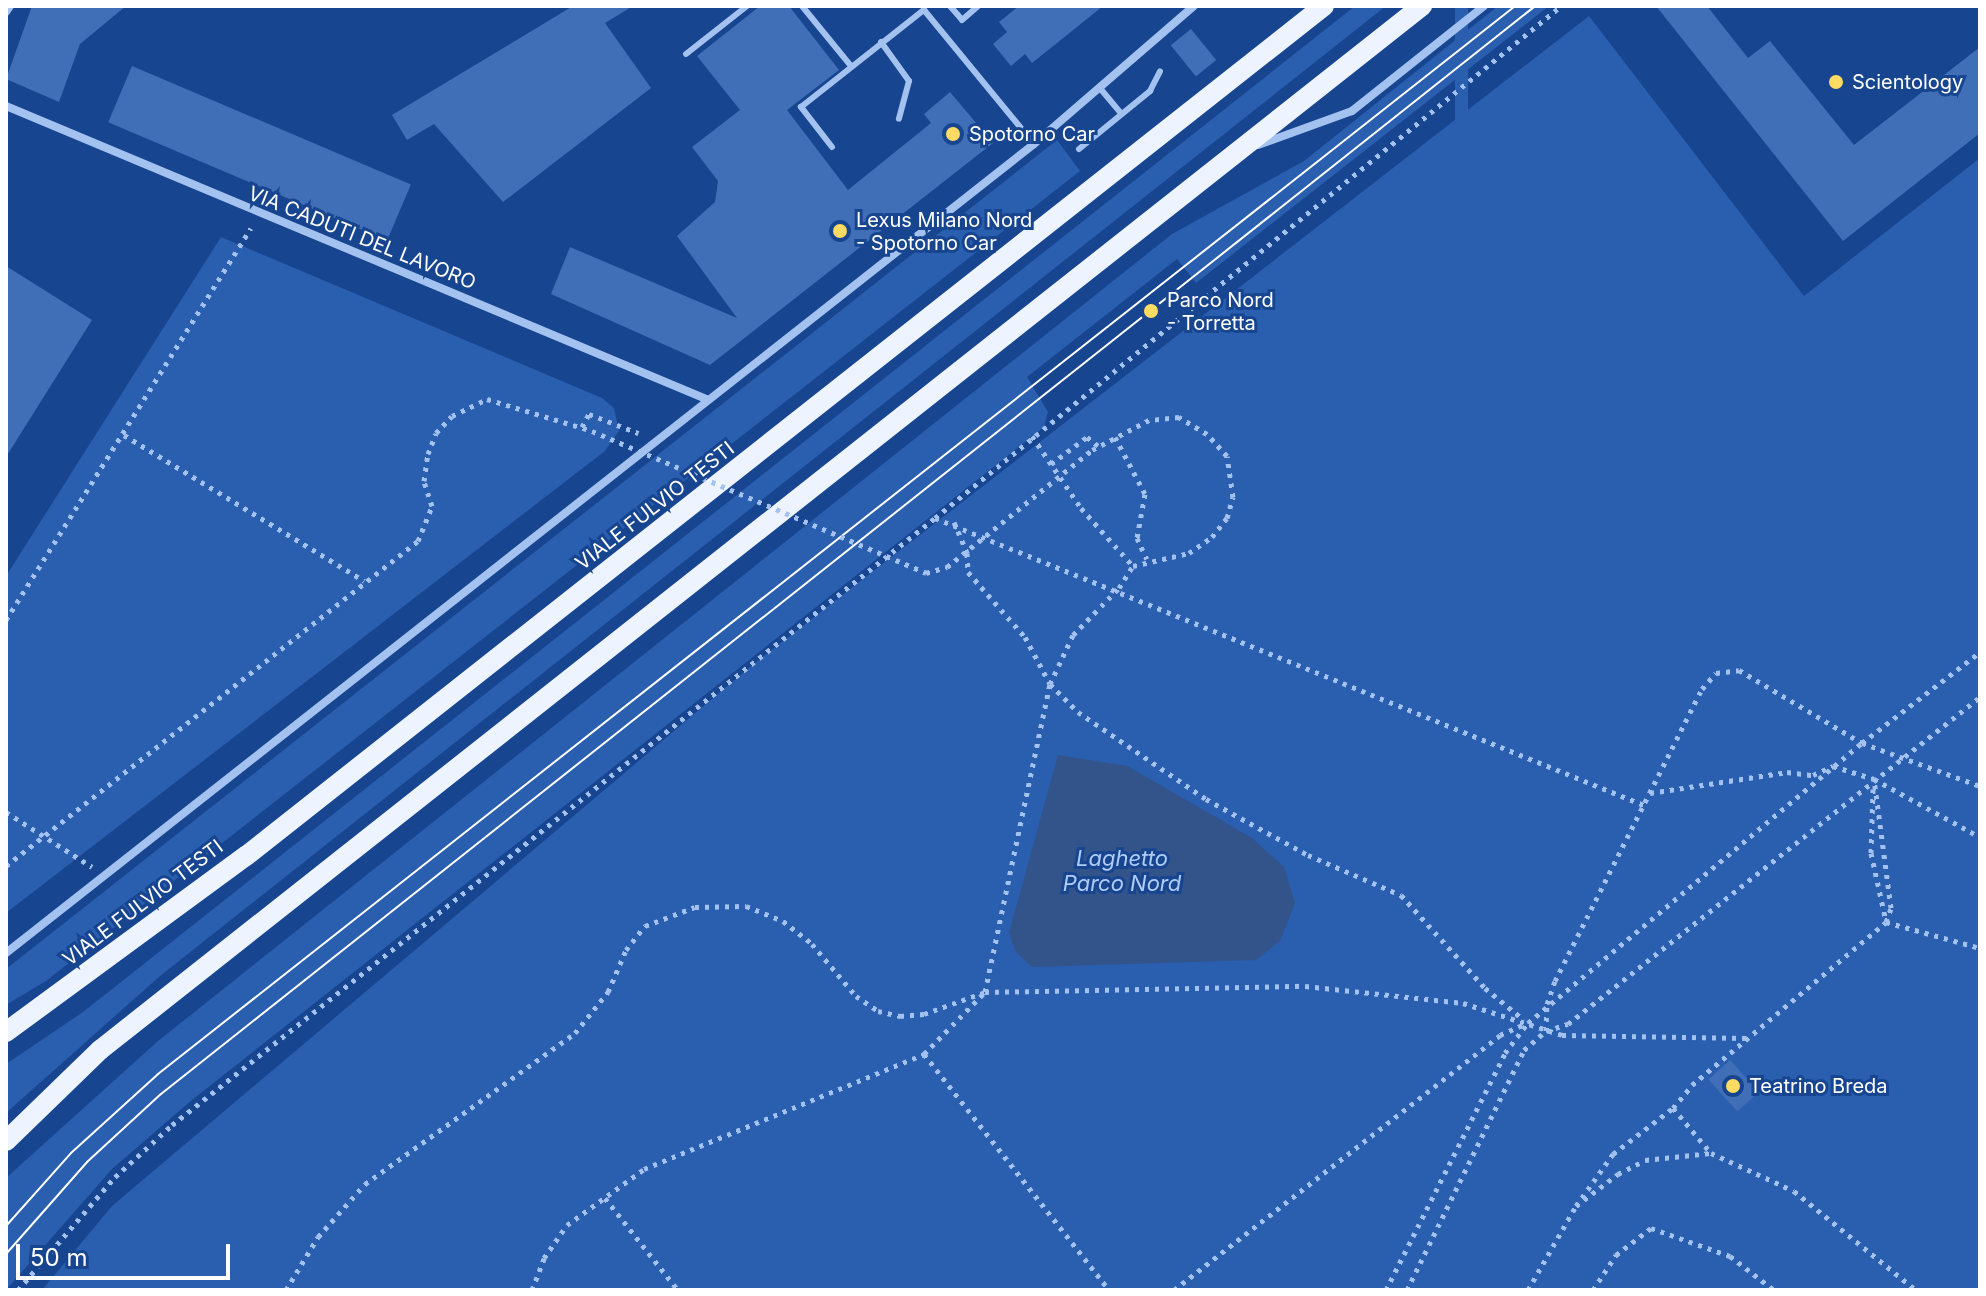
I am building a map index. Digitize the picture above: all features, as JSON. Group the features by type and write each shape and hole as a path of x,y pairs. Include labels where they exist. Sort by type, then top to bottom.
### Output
{"main road":[{"name":"VIALE FULVIO TESTI","path":"6,1032 246,856 1324,6"},
{"path":"6,1141 100,1050 1422,6"}],"street":[{"path":"6,12 10,6"},
{"path":"6,953 706,399 1034,144 1194,6"},
{"path":"1239,152 1352,111 1484,6"},
{"name":"VIA CADUTI DEL LAVORO","path":"6,106 706,399"}],"lane":[{"path":"686,54 747,6"},
{"path":"802,6 851,66"},
{"path":"950,6 962,20 978,6"},
{"path":"832,147 801,107 924,10 1034,144"},
{"path":"881,42 909,81 899,119"},
{"path":"1079,149 1150,91 1160,71"},
{"path":"1099,87 1122,114"}],"path":[{"path":"18,1290 115,1177 172,1125 935,518 1561,6"},
{"path":"6,620 124,435 259,213"},
{"path":"6,866 418,541 432,506 424,481 428,454 436,433 452,416 487,399 582,427 926,573 947,567 1095,448 1149,420 1179,417 1207,434 1231,468 1233,497 1220,528 1189,553 1147,559 1133,566 1119,588 1073,635 1050,684 985,992 924,1054 644,1169 567,1225 544,1258 532,1290"},
{"path":"582,427 589,414 654,440"},
{"path":"124,435 364,581"},
{"path":"1032,436 1081,508 1133,566"},
{"path":"1051,464 1087,437 1095,448"},
{"path":"1115,437 1145,494 1137,538 1147,559"},
{"path":"935,518 954,522 1119,588 1644,805"},
{"path":"954,522 967,553 968,572 1025,637 1050,684 1078,712 1206,799 1308,855 1401,895 1485,988 1528,1023"},
{"path":"1386,1290 1505,1053 1528,1023 1833,766 1980,652"},
{"path":"1546,1031 1547,1004 1702,689 1716,673 1739,670 1862,743 1980,786"},
{"path":"1407,1290 1524,1050 1546,1031 1568,1024 1980,697"},
{"path":"1650,793 1787,772 1813,775 1833,766 1874,779 1980,837"},
{"path":"1874,779 1871,853 1886,922"},
{"path":"1528,1290 1576,1206 1613,1154 1673,1108 1692,1085 1886,922 1891,908 1874,779"},
{"path":"6,812 106,876"},
{"path":"286,1290 318,1237 365,1184 575,1033 608,992 626,950 645,926 669,915 719,903 746,906 783,921 812,944 856,996 878,1011 924,1014 985,992 1305,986 1463,1003 1546,1031 1747,1038"},
{"path":"1886,922 1980,948"},
{"path":"1174,1290 1500,1035 1528,1023"},
{"path":"924,1054 1109,1290"},
{"path":"1673,1108 1711,1153 1794,1191 1916,1290"},
{"path":"1576,1206 1645,1160 1711,1153"},
{"path":"605,1198 678,1290"},
{"path":"1593,1290 1616,1255 1651,1228 1730,1256 1774,1290"}],"shaded area":[{"path":"1355,6 1386,6 160,976 6,1113 6,1064 83,1012"},
{"path":"1455,6 1468,6 1468,135 1455,135"},
{"path":"1498,6 1549,6 1196,283 1177,259 1027,377 1048,412 1044,427 192,1100 112,1169 6,1290 6,1178 158,1041 1172,234 1304,161"},
{"path":"1589,16 1804,296 1980,158 1980,1290 42,1290 112,1206 751,666"},
{"path":"1057,140 1080,171 46,981 6,1005 6,969"},
{"path":"221,237 602,398 614,408 619,431 605,451 6,913 6,576"}],"water":[{"name":"Laghetto Parco Nord","path":"1058,755 1127,766 1252,838 1284,867 1295,903 1280,941 1256,960 1032,967 1016,952 1009,933"}],"building":[{"path":"32,6 126,6 80,44 59,102 6,79"},
{"path":"573,6 633,6 605,23 651,88 503,202 434,124 407,140 392,115"},
{"path":"760,6 789,6 839,70 787,110 848,190 931,123 924,114 950,92 993,143 710,365 551,294 570,247 737,318 677,236 715,202 718,181 692,147 740,110 697,56"},
{"path":"1019,6 1103,6 1032,63 1025,54 1011,66 993,44 1007,32 999,22"},
{"path":"1656,6 1707,6 1748,58 1770,41 1854,145 1980,47 1980,133 1843,241"},
{"path":"1191,29 1216,60 1196,76 1171,45"},
{"path":"132,66 411,184 387,241 108,122"},
{"path":"6,266 92,320 6,457"},
{"name":"Teatrino Breda","path":"1730,1060 1759,1092 1737,1111 1708,1079"}],"tram line":[{"path":"6,1226 71,1153 158,1074 1515,6"},
{"path":"6,1254 87,1162 161,1094 1535,6"}],"place":[{"name":"Scientology","path":"1836,82"},
{"name":"Spotorno Car","path":"953,134"},
{"name":"Lexus Milano Nord - Spotorno Car","path":"840,231"},
{"name":"Parco Nord - Torretta","path":"1151,311"},
{"name":"Teatrino Breda","path":"1733,1086"}]}
